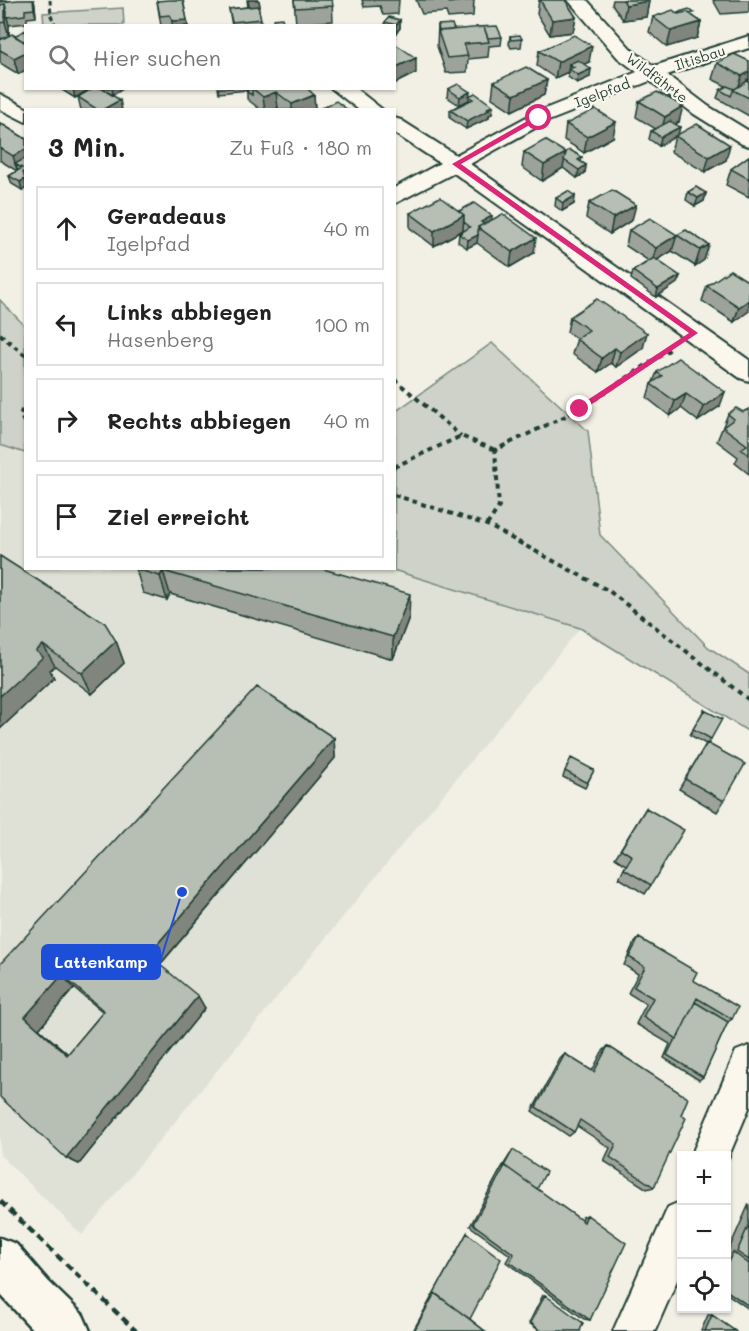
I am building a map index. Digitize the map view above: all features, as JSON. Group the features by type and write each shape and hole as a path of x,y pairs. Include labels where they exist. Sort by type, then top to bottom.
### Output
{"street":[{"name":"Wildfährte","path":"577,0 611,40 651,75 701,111 749,140"},
{"name":"Iltisbau","path":"651,75 749,42"},
{"name":"Igelpfad","path":"396,196 539,118 651,75"},
{"path":"344,90 370,108"},
{"path":"0,100 24,115"},
{"path":"396,125 456,164 749,372"},
{"path":"712,1151 749,1064"},
{"path":"634,1331 677,1230"},
{"path":"0,1260 32,1297 67,1331"}],"path":[{"path":"50,0 51,16 55,24"},
{"path":"396,381 461,436 495,450 580,409 694,333"},
{"path":"0,334 24,354"},
{"path":"24,406 20,415 24,422"},
{"path":"396,466 461,436"},
{"path":"486,525 499,507 495,450"},
{"path":"396,496 486,525 609,591 749,700"},
{"path":"0,1201 136,1331"}],"shaded area":[{"path":"123,8 124,24 44,24 43,13"},
{"path":"0,300 24,325 24,453 0,445"},
{"path":"492,343 588,431 600,535 708,647 749,674 749,732 580,628 393,570 396,570 396,411"},
{"path":"0,445 24,453 24,570 393,570 580,628 82,1235 0,1155"}],"building":[{"path":"33,0 34,9 25,10 25,15 7,17 5,4 0,5 0,2"},
{"path":"183,0 187,20 172,21 170,15 160,16 157,1"},
{"path":"294,0 332,0 333,6 295,8"},
{"path":"448,0 474,0 449,3"},
{"path":"540,0 565,0 576,17 552,20"},
{"path":"623,0 648,0 649,1 626,5"},
{"path":"5,4 5,22 0,23 0,5"},
{"path":"258,6 261,19 232,22 229,9"},
{"path":"689,9 694,13 676,13"},
{"path":"673,10 678,14 687,12 701,22 671,31 653,17"},
{"path":"389,17 400,20 396,25 385,22"},
{"path":"282,18 284,24 274,24 273,19"},
{"path":"452,24 454,30 439,31 438,25"},
{"path":"497,26 502,37 488,38 484,27 475,27"},
{"path":"484,27 489,42 464,44 468,56 447,58 438,31"},
{"path":"24,31 24,41 14,36"},
{"path":"12,34 24,42 24,53 14,58 0,50 0,40"},
{"path":"520,35 522,39 511,40 510,36"},
{"path":"574,35 592,46 558,62 539,51"},
{"path":"397,45 416,58 396,67"},
{"path":"734,54 749,61 749,72 742,76 717,63"},
{"path":"578,60 591,69 578,75 569,69 574,67 569,64"},
{"path":"526,67 547,80 514,95 494,82"},
{"path":"749,80 749,98 733,90"},
{"path":"458,84 470,92 460,97 448,89"},
{"path":"727,86 734,89 731,96 720,90"},
{"path":"90,90 104,90 120,100 106,108 95,108 78,97"},
{"path":"254,90 309,90 314,95 292,104 276,92 263,97"},
{"path":"657,92 683,106 665,117 639,101"},
{"path":"475,93 493,106 467,121 450,110 473,99 469,96"},
{"path":"336,101 345,108 321,108"},
{"path":"595,109 616,122 587,137 566,124"},
{"path":"670,121 680,127 661,137 651,131"},
{"path":"0,123 24,138 24,150 13,156 0,148"},
{"path":"697,124 730,145 709,157 675,136"},
{"path":"545,140 566,153 544,165 524,152"},
{"path":"570,150 582,157 578,160 586,165 579,170 564,160 565,152"},
{"path":"749,156 749,179 731,169"},
{"path":"24,159 24,180 20,182 9,176 22,168 15,164"},
{"path":"696,187 706,193 698,198 688,192"},
{"path":"612,190 636,205 613,218 589,203"},
{"path":"568,191 575,196 563,203 556,198"},
{"path":"440,197 464,215 434,231 410,213"},
{"path":"474,203 492,216 481,222 484,224 478,227 478,235 468,240 459,234 470,227 464,222 464,215 459,211"},
{"path":"503,214 536,238 512,252 478,227"},
{"path":"650,218 677,235 656,248 629,230"},
{"path":"686,230 709,245 700,250 677,235"},
{"path":"654,258 680,276 658,289 633,271"},
{"path":"730,270 749,282 749,300 739,307 707,286"},
{"path":"597,299 647,333 620,352 615,348 602,358 576,339 589,330 570,317"},
{"path":"678,358 725,392 704,407 686,394 675,401 651,384 662,376 657,372"},
{"path":"736,408 743,412 749,409 749,455 741,449 747,445 723,427 734,419 728,414"},
{"path":"0,556 105,623 116,641 82,673 43,645 36,651 43,657 0,696"},
{"path":"139,570 327,570 410,594 393,637 163,571 160,576"},
{"path":"257,687 334,738 148,955 198,996 66,1158 0,1097 0,964","holes":["62,975 104,1011 67,1055 25,1017"]},
{"path":"704,710 722,719 711,739 693,729"},
{"path":"707,743 745,764 724,801 685,779"},
{"path":"571,758 594,770 587,783 565,771"},
{"path":"646,808 684,830 651,885 624,869 632,856 621,849"},
{"path":"639,938 697,972 693,980 738,1007 732,1019 697,998 677,1039 643,1017 653,998 634,987 645,967 629,957"},
{"path":"695,1002 728,1022 703,1077 667,1055"},
{"path":"608,1046 688,1098 681,1115 686,1118 654,1187 610,1157 616,1144 580,1120 574,1132 536,1107 565,1054 594,1072"},
{"path":"513,1150 546,1172 537,1189 505,1166 503,1168"},
{"path":"505,1166 584,1222 587,1215 626,1243 590,1320 510,1262 514,1254 473,1224"},
{"path":"749,1224 749,1260 737,1252"},
{"path":"467,1233 501,1259 470,1319 434,1293"},
{"path":"733,1252 749,1264 749,1306 731,1293 731,1256"},
{"path":"435,1293 485,1331 414,1331"},
{"path":"545,1295 583,1323 580,1331 541,1331 531,1323"},
{"path":"712,1315 735,1331 705,1331"}],"place":[{"name":"Lattenkamp","path":"182,892"}],"route":[{"path":"539,118 456,164 694,333 580,409"}]}
